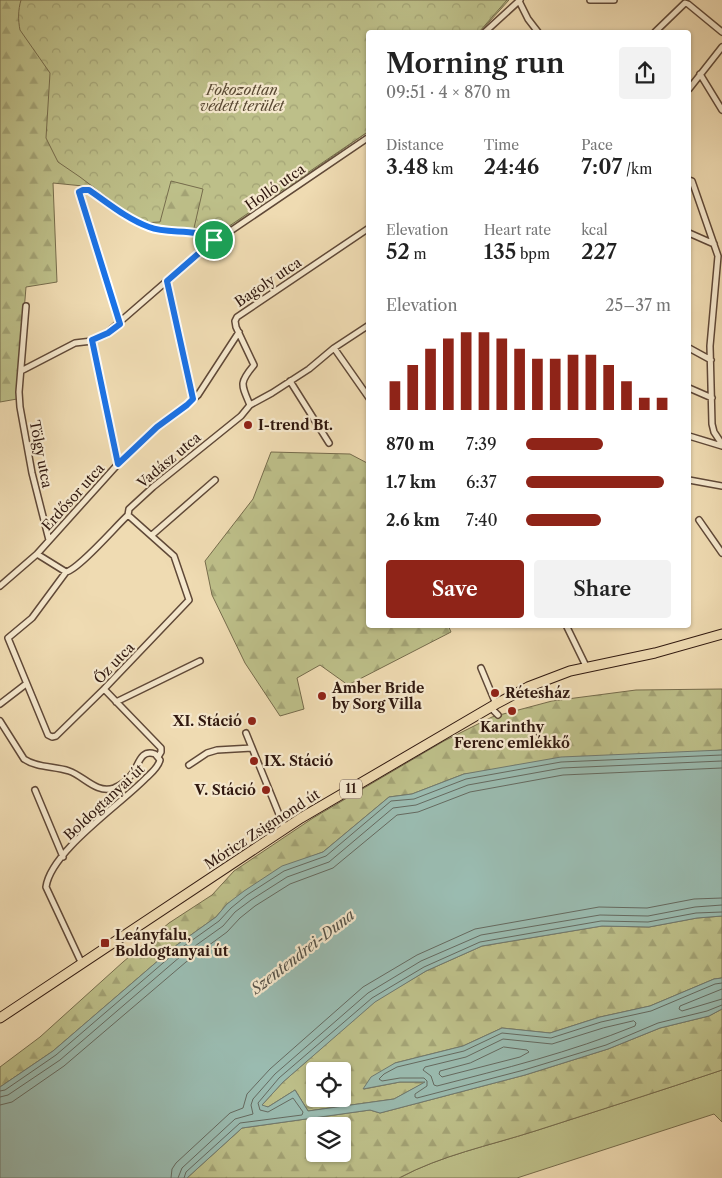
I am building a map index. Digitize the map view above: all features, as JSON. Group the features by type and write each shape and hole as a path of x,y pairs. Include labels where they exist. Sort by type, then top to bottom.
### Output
{"main road":[{"name":"Móricz Zsigmond út","path":"0,1018 285,828 493,706 553,677 586,666 655,652 722,634"}],"street":[{"path":"487,30 519,0 528,19 536,30"},
{"path":"590,0 614,0"},
{"path":"657,30 684,3 688,4 722,32"},
{"path":"691,86 722,47"},
{"path":"700,74 722,110"},
{"name":"Holló utca","path":"22,371 75,343 92,340 108,333 214,240 232,230 366,139"},
{"path":"691,183 718,256 712,320 711,360 714,432 722,445"},
{"path":"120,324 79,192 89,190 137,222 150,228 204,235 214,240"},
{"name":"Bagoly utca","path":"239,332 235,321 237,317 366,230"},
{"path":"691,234 714,244"},
{"path":"167,281 193,399"},
{"name":"Tölgy utca","path":"26,306 19,392 20,407 32,473 49,540"},
{"name":"Vadász utca","path":"26,684 8,638 32,618 66,572 71,571 128,515 129,509 153,487 241,416 250,405 290,382 334,348 366,328"},
{"path":"239,332 254,365 245,376 242,386 250,405"},
{"name":"Erdősor utca","path":"0,586 37,554 118,464 157,427 193,399 239,332"},
{"path":"92,340 118,464"},
{"path":"334,348 366,394"},
{"path":"691,349 711,360"},
{"path":"290,382 329,443"},
{"path":"691,389 712,398"},
{"path":"691,437 722,445"},
{"path":"128,515 152,535 215,480"},
{"path":"691,481 722,486"},
{"path":"699,520 722,553"},
{"name":"Őz utca","path":"26,684 48,735 56,736 189,600 174,556 152,535"},
{"path":"37,554 66,572"},
{"path":"567,628 586,666"},
{"path":"116,702 200,661"},
{"path":"481,668 493,706 498,715"},
{"path":"0,704 26,684"},
{"path":"104,689 161,748 158,757"},
{"name":"Boldogtanyai út","path":"0,721 24,759 30,763 70,771 102,789 115,788 125,781 134,772 144,754 151,752 158,757 159,764 151,773 131,794 92,826 49,874 46,888 82,965"},
{"path":"246,733 285,828"},
{"path":"189,766 207,753 217,750 252,748"},
{"path":"35,790 63,857"}],"green space":[{"name":"Fokozottan védett terület","path":"0,0 509,0 482,30 366,30 366,133 221,235 140,225 93,187 53,183 57,282 26,287 17,399 0,402"},
{"name":"Fokozottan védett terület","path":"21,0 507,0 481,30 366,30 366,133 219,233 194,228 203,189 171,181 160,222 141,223 58,162 46,138 50,73 20,30 19,8"},
{"path":"271,452 350,454 366,462 366,628 449,628 451,632 348,685 320,665 297,678 304,709 280,716 245,663 212,595 205,561 253,499"},
{"path":"722,689 722,750 464,774 412,794 389,797 323,852 305,859 227,904 216,917 174,947 53,1051 0,1087 0,1067 40,1037 169,923 212,895 234,871 313,818 444,741 492,717 552,701 636,690"},
{"path":"722,916 722,978 714,979 650,1006 600,1017 550,1033 502,1028 463,1046 395,1063 364,1089 400,1082 426,1082 394,1099 351,1105 351,1062 306,1062 306,1107 337,1107 308,1111 295,1090 268,1107 261,1106 283,1082 375,1001 426,971 482,946 602,926 649,927 697,918"},
{"path":"722,1009 722,1070 449,1157 399,1178 187,1178 242,1128 306,1119 306,1162 351,1162 351,1117 320,1117 370,1110 380,1113 525,1075 608,1049 660,1028 709,1016"},
{"path":"722,1070 722,1122 714,1114 517,1178 399,1178 449,1157"}],"water":[{"name":"Szentendrei-Duna","path":"722,750 722,916 697,918 649,927 602,926 482,946 426,971 375,1002 283,1082 262,1105 268,1107 295,1090 308,1111 351,1107 351,1105 394,1099 425,1082 400,1082 363,1089 371,1077 395,1063 463,1046 502,1028 550,1033 600,1017 650,1006 714,979 722,978 722,1009 709,1016 660,1028 608,1049 525,1075 380,1113 370,1110 320,1117 306,1117 306,1119 242,1128 187,1178 0,1178 0,1087 53,1051 174,947 216,917 227,904 244,891 282,866 323,852 389,797 412,794 464,774 561,757"}],"place":[{"name":"I-trend Bt.","path":"248,425"},
{"name":"Rétesház","path":"495,693"},
{"name":"Amber Bride by Sorg Villa","path":"322,696"},
{"name":"Karinthy Ferenc emlékkő","path":"512,711"},
{"name":"XI. Stáció","path":"252,721"},
{"name":"IX. Stáció","path":"254,761"},
{"name":"V. Stáció","path":"266,790"},
{"name":"Leányfalu, Boldogtanyai út","path":"105,943"}],"route":[{"path":"89,190 137,222 150,228 204,235 214,240 167,281 193,399 157,427 118,464 92,340 108,333 120,324 79,192 89,190"}]}
